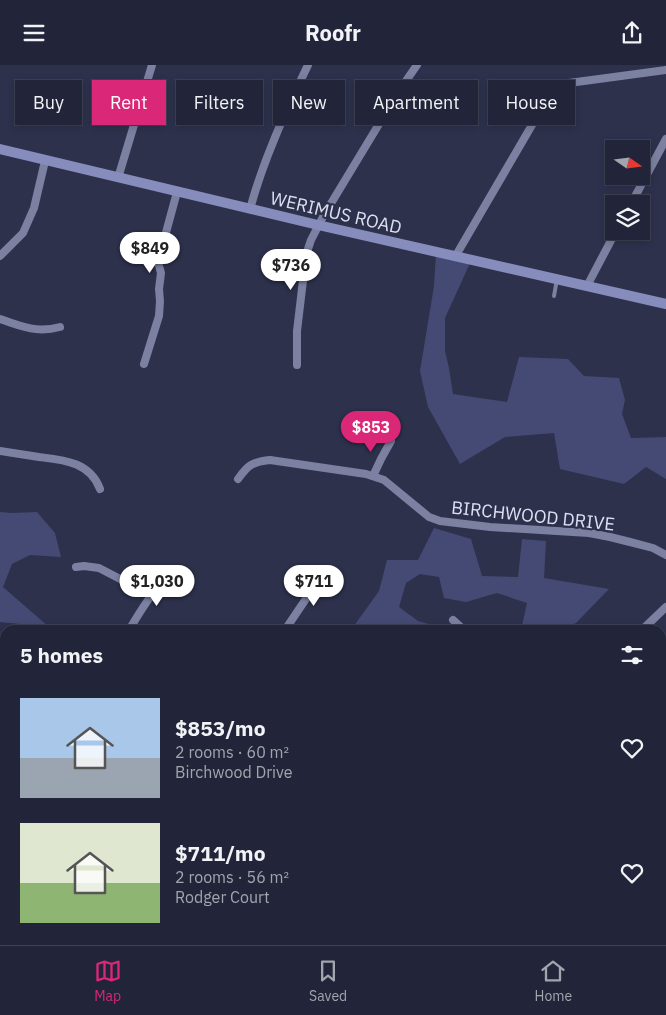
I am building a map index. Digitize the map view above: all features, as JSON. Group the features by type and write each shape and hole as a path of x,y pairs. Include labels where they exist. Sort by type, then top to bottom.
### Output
{"main road":[{"name":"WERIMUS ROAD","path":"0,149 454,257 666,304"}],"street":[{"path":"118,178 152,65"},
{"path":"250,209 272,143 308,65"},
{"path":"296,365 297,331 306,255 318,225 399,91 417,65"},
{"path":"454,257 546,101 559,87 569,83 666,70"},
{"path":"636,195 666,139"},
{"path":"0,256 23,233 34,208 45,161"},
{"path":"144,364 159,316 161,273 158,262 177,192"},
{"path":"587,286 611,240"},
{"path":"0,319 37,330 60,327"},
{"path":"373,476 391,441"},
{"path":"0,451 65,460 82,467 97,480 100,489"},
{"name":"BIRCHWOOD DRIVE","path":"238,479 246,468 256,462 270,460 366,474 384,480 429,517 440,521 490,527 589,533 653,548 666,555"},
{"path":"76,567 99,568 151,595"},
{"path":"288,625 318,581 331,572"},
{"path":"132,625 151,595 164,581 174,574"},
{"path":"646,625 666,607"},
{"path":"453,620 458,625"}],"lane":[{"path":"554,296 557,279"}],"shaded area":[{"path":"436,253 471,261 445,318 445,351 453,394 507,402 519,357 568,359 584,376 619,378 625,400 622,414 631,438 666,437 666,479 646,467 624,484 560,469 554,433 505,437 460,464 428,407 420,371 434,286"},
{"path":"0,512 37,512 55,533 61,557 30,555 12,564 3,587 47,625 0,622"},
{"path":"434,528 471,539 482,576 518,577 522,539 546,541 544,578 609,589 576,623 571,625 522,625 527,603 497,593 466,602 444,598 439,577 420,574 406,583 399,607 418,621 432,625 355,625 379,591 387,560 418,560"}]}
